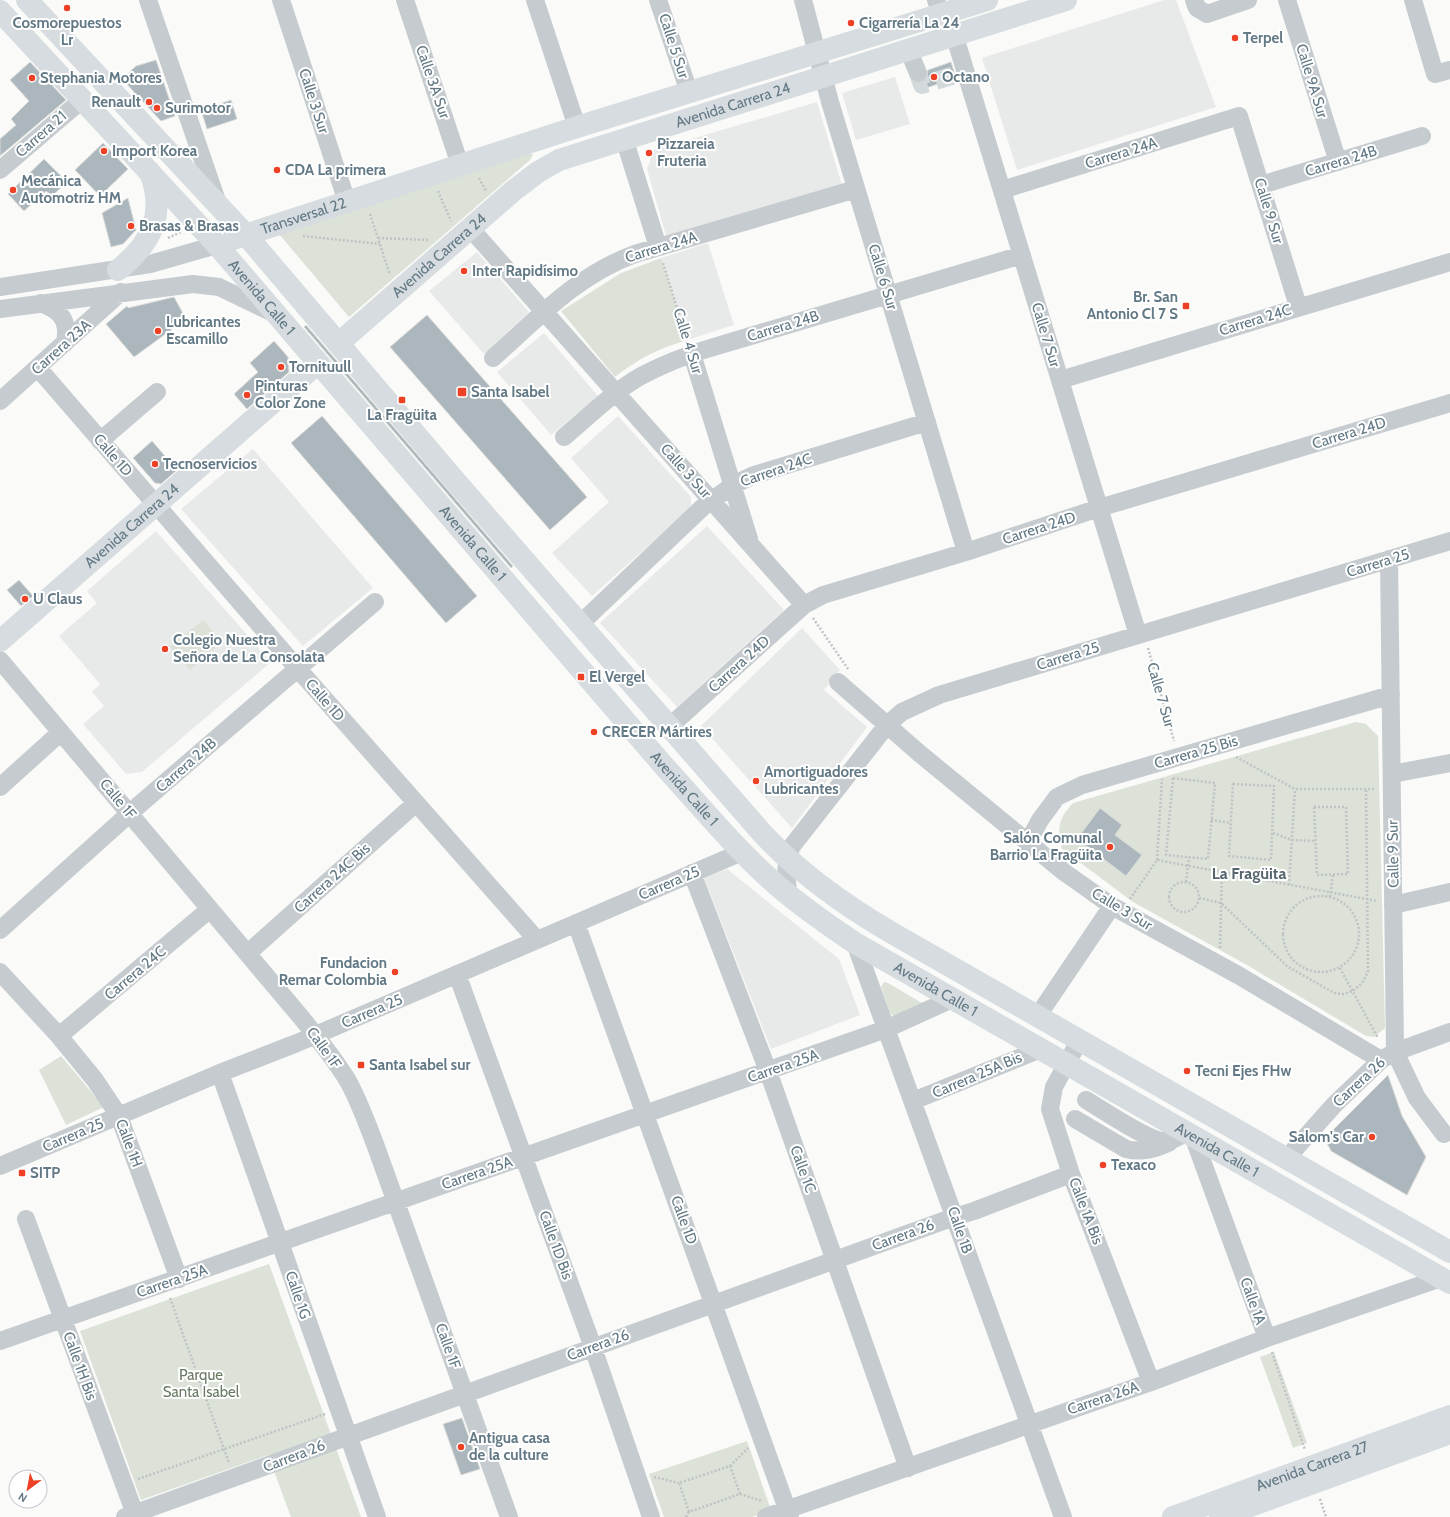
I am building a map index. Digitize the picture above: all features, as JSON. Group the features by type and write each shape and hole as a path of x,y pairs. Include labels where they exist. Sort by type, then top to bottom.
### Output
{"main road":[{"name":"Avenida Calle 1","path":"27,0 246,235 669,727 762,833 787,859 844,904 1037,1017 1450,1252"},
{"name":"Avenida Carrera 24","path":"577,127 818,52 938,7 987,0"},
{"name":"Avenida Carrera 24","path":"339,343 461,225 538,172 559,160 823,75 913,66 954,34 1066,0"},
{"name":"Avenida Calle 1","path":"0,11 150,170 217,245 663,765 742,852 789,896 855,943 1136,1103 1185,1135 1445,1281"},
{"name":"Transversal 22","path":"217,245 347,202 468,169 577,127"},
{"path":"118,270 139,253 153,229 157,200 155,185 150,170"},
{"name":"Avenida Carrera 24","path":"0,641 318,363"},
{"name":"Avenida Carrera 27","path":"1173,1517 1450,1416"},
{"name":"Avenida Carrera 27","path":"1220,1517 1450,1433"}],"street":[{"path":"148,0 218,205"},
{"name":"Calle 3 Sur","path":"281,0 347,202"},
{"name":"Calle 3A Sur","path":"405,0 468,169"},
{"path":"534,0 577,127"},
{"name":"Calle 5 Sur","path":"658,0 689,92"},
{"name":"Calle 6 Sur","path":"803,0 856,189 966,552"},
{"path":"1194,0 1197,8 1207,14 1248,0"},
{"name":"Calle 9A Sur","path":"1287,0 1338,162"},
{"path":"1413,0 1443,72"},
{"name":"Calle 7 Sur","path":"954,34 960,73 1002,190 1099,508 1141,634"},
{"name":"Carrera 21","path":"0,170 83,99"},
{"name":"Carrera 24A","path":"1002,190 1240,116"},
{"name":"Calle 9 Sur","path":"1240,116 1298,306"},
{"name":"Carrera 24B","path":"1261,185 1422,136"},
{"path":"624,138 658,247"},
{"name":"Carrera 24A","path":"493,358 562,296 586,277 612,262 856,189"},
{"name":"Calle 3 Sur","path":"461,225 545,312 804,605"},
{"name":"Transversal 22","path":"0,287 35,283 150,264 217,245"},
{"name":"Carrera 24B","path":"564,437 616,393 640,377 665,364 692,354 1022,255"},
{"name":"Carrera 24C","path":"1060,380 1298,306 1450,262"},
{"path":"35,283 41,303 58,312 64,321 67,332 65,343"},
{"path":"0,309 121,292 182,285 206,284 233,292 278,316"},
{"name":"Carrera 23A","path":"0,401 121,292"},
{"name":"Calle 4 Sur","path":"692,354 751,545"},
{"name":"Calle 1D","path":"38,368 298,669 537,940"},
{"path":"100,441 157,392"},
{"name":"Carrera 24D","path":"669,727 804,605 823,595 966,552 1099,508 1450,403"},
{"name":"Carrera 24C","path":"580,624 712,500 733,485 754,476 927,422"},
{"name":"Carrera 25","path":"789,896 786,880 787,859 792,846 887,725 902,712 939,695 1450,541"},
{"name":"Calle 9 Sur","path":"1389,559 1393,905 1388,1056 1444,1134"},
{"name":"Carrera 24B","path":"0,930 130,813 375,602"},
{"name":"Calle 1F","path":"0,660 248,953 316,1035 339,1067 355,1095 396,1202 509,1517"},
{"name":"Calle 3 Sur","path":"845,678 887,725 1027,844 1064,872 1117,908 1388,1056"},
{"name":"Carrera 25 Bis","path":"1027,844 1040,820 1057,797 1082,785 1391,695"},
{"path":"0,787 61,732"},
{"path":"1392,781 1450,763"},
{"name":"Carrera 24C Bis","path":"248,953 416,803"},
{"name":"Carrera 25","path":"0,1166 220,1073 316,1035 576,922 742,852"},
{"name":"Calle 1C","path":"692,873 768,1071 836,1260 908,1468"},
{"path":"1393,905 1450,892"},
{"path":"1037,1017 1117,908"},
{"name":"Carrera 24C","path":"59,1036 210,909"},
{"name":"Calle 1D","path":"576,922 789,1513"},
{"name":"Calle 1B","path":"855,943 1063,1517"},
{"name":"Calle 1H","path":"0,972 59,1036 95,1080 119,1116 172,1281"},
{"name":"Calle 1D Bis","path":"458,974 592,1347 651,1517"},
{"name":"Carrera 25A","path":"0,1342 886,1029 952,999"},
{"name":"Carrera 26","path":"1286,1159 1334,1105 1388,1056 1450,1032"},
{"name":"Calle 1A Bis","path":"1079,1041 1054,1087 1050,1108 1071,1174 1151,1382"},
{"name":"Carrera 25A Bis","path":"913,1102 1041,1049"},
{"name":"Calle 1G","path":"220,1073 377,1517"},
{"path":"1058,1133 1075,1119 1097,1081"},
{"path":"1086,1100 1154,1139 1165,1141 1185,1135"},
{"path":"1125,1123 1136,1103"},
{"path":"1075,1119 1126,1149 1135,1151 1153,1148 1185,1135"},
{"name":"Calle 1A","path":"1185,1135 1267,1338"},
{"name":"Carrera 26","path":"130,1515 592,1347 974,1211 1071,1174"},
{"name":"Calle 1H Bis","path":"26,1219 124,1484 130,1515"},
{"name":"Carrera 26A","path":"766,1517 789,1513 1029,1424 1151,1382 1267,1338 1445,1281"}],"path":[{"path":"468,169 487,192"},
{"path":"436,187 461,225"},
{"path":"368,209 390,277"},
{"path":"165,239 186,230"},
{"path":"298,235 380,244"},
{"path":"378,238 434,240"},
{"name":"Calle 4 Sur","path":"658,247 692,354"},
{"path":"804,605 845,678"},
{"name":"Calle 7 Sur","path":"1141,634 1171,759 1157,860"},
{"path":"1216,746 1296,789 1366,789 1392,781"},
{"path":"1173,778 1215,783 1208,860 1189,857 1166,855 1173,778"},
{"path":"1233,784 1274,786 1273,833 1271,860 1229,856 1233,784"},
{"path":"1289,885 1296,789"},
{"path":"1199,898 1221,903 1287,966 1334,993 1343,994 1353,991 1362,983 1368,972 1366,789"},
{"path":"1346,806 1348,874 1333,874 1317,874 1314,807 1346,806"},
{"path":"1211,820 1231,823"},
{"path":"1273,833 1292,840 1316,841"},
{"path":"1186,882 1189,857"},
{"path":"1117,908 1157,860 1393,905"},
{"path":"1219,964 1222,872"},
{"path":"1330,897 1333,874"},
{"path":"1186,882 1194,886 1199,898 1195,907 1188,911 1179,911 1172,906 1169,898 1171,889 1178,884 1186,882"},
{"path":"1315,896 1330,897 1344,904 1354,915 1359,929 1358,944 1352,958 1340,968 1326,972 1311,972 1297,965 1287,954 1282,940 1283,925 1290,911 1301,901 1315,896"},
{"path":"1340,968 1388,1056"},
{"path":"172,1281 229,1463"},
{"name":"Calle 1A","path":"1267,1338 1311,1467"},
{"path":"124,1484 328,1413"},
{"path":"635,1472 679,1483 730,1466 761,1435"},
{"path":"686,1517 689,1512 740,1494 730,1466"},
{"path":"679,1483 689,1512"}],"shaded area":[{"path":"1164,0 1176,0 1216,107 1017,170 982,58"},
{"path":"895,77 910,124 856,140 842,93"},
{"path":"817,102 842,185 667,239 647,169 654,150"},
{"path":"708,243 734,325 687,340 661,258"},
{"path":"477,252 529,312 484,354 429,291"},
{"path":"544,333 598,396 551,435 497,372"},
{"path":"618,416 691,497 691,508 592,596 552,553 609,502 571,458"},
{"path":"253,449 373,588 303,646 181,509"},
{"path":"707,526 784,610 677,707 600,623"},
{"name":"Colegio Nuestra Señora de La Consolata","path":"156,531 271,662 142,772 126,774 83,724 104,706 92,692 100,684 59,636 97,603 87,591"},
{"path":"802,628 840,670 824,690 867,727 792,828 701,726"},
{"path":"727,869 839,959 860,1015 771,1049 704,878"}],"green space":[{"path":"530,153 533,155 530,160 349,317 279,234"},
{"path":"661,258 687,340 649,355 615,377 561,311 621,273"},
{"path":"203,620 222,642 190,670 170,647"},
{"path":"1356,722 1366,724 1378,736 1385,1028 1374,1037 1366,1036 1247,965 1133,902 1062,849 1059,829 1060,824 1064,814 1073,803"},
{"path":"884,982 922,1003 894,1017 890,1013 881,987"},
{"path":"61,1056 104,1107 66,1125 39,1070"},
{"name":"Parque Santa Isabel","path":"269,1264 361,1517 291,1517 268,1455 141,1500 80,1331"},
{"path":"1274,1352 1307,1443 1293,1448 1260,1357"},
{"path":"747,1441 771,1510 752,1517 664,1517 649,1474"}],"building":[{"path":"156,60 175,116 161,121 122,79 136,66"},
{"path":"30,62 66,100 0,156 0,139 16,125 11,119 29,101 10,80"},
{"name":"Octano","path":"951,62 956,78 917,91 914,83 922,83 926,80 928,70"},
{"path":"231,100 237,119 207,129 201,110"},
{"path":"103,143 128,169 100,196 75,170"},
{"path":"44,159 67,182 52,196 46,191 24,211 8,194"},
{"path":"128,198 136,230 123,244 111,247 102,213"},
{"path":"174,297 186,319 134,357 106,324 127,306 128,308"},
{"name":"Santa Isabel","path":"427,315 587,497 550,530 390,347"},
{"path":"306,325 513,566 511,568 304,327"},
{"path":"274,341 288,357 289,372 247,409 234,394 258,372 250,363"},
{"path":"322,416 477,596 446,623 291,443"},
{"name":"Tecnoservicios","path":"152,441 177,470 161,484 155,483 133,458"},
{"path":"19,580 33,596 21,606 7,590"},
{"name":"Salón Comunal Barrio La Fragüita","path":"1100,808 1122,825 1115,835 1142,855 1126,876 1077,839"},
{"name":"Salom's Car","path":"1388,1075 1402,1116 1426,1157 1407,1195 1331,1151 1327,1143 1333,1130"},
{"name":"Antigua casa de la culture","path":"462,1418 480,1469 461,1475 443,1424"}],"tunnel":[{"path":"918,73 922,85 955,75"}],"place":[{"name":"Cosmorepuestos Lr","path":"67,8"},
{"name":"Cigarrería La 24","path":"851,23"},
{"name":"Terpel","path":"1235,38"},
{"name":"Octano","path":"934,77"},
{"name":"Stephania Motores","path":"32,78"},
{"name":"Renault","path":"149,102"},
{"name":"Surimotor","path":"157,108"},
{"name":"Import Korea","path":"104,151"},
{"name":"Pizzareia Fruteria","path":"649,153"},
{"name":"CDA La primera","path":"277,170"},
{"name":"Mecánica Automotriz HM","path":"13,190"},
{"name":"Brasas & Brasas","path":"131,226"},
{"name":"Inter Rapidísimo","path":"464,271"},
{"name":"Br. San Antonio Cl 7 S","path":"1186,306"},
{"name":"Lubricantes Escamillo","path":"158,331"},
{"name":"Tornituull","path":"281,367"},
{"name":"Santa Isabel","path":"462,392"},
{"name":"Pinturas Color Zone","path":"247,395"},
{"name":"La Fragüita","path":"402,400"},
{"name":"Tecnoservicios","path":"155,464"},
{"name":"U Claus","path":"25,599"},
{"name":"Colegio Nuestra Señora de La Consolata","path":"165,649"},
{"name":"El Vergel","path":"581,677"},
{"name":"CRECER Mártires","path":"594,732"},
{"name":"Amortiguadores Lubricantes","path":"756,781"},
{"name":"Salón Comunal Barrio La Fragüita","path":"1110,847"},
{"name":"Fundacion Remar Colombia","path":"395,972"},
{"name":"Santa Isabel sur","path":"361,1065"},
{"name":"Tecni Ejes FHw","path":"1187,1071"},
{"name":"Salom's Car","path":"1372,1137"},
{"name":"Texaco","path":"1103,1165"},
{"name":"SITP","path":"22,1173"},
{"name":"Antigua casa de la culture","path":"461,1447"}],"district":[{"name":"La Fragüita","path":"1249,873"}]}
